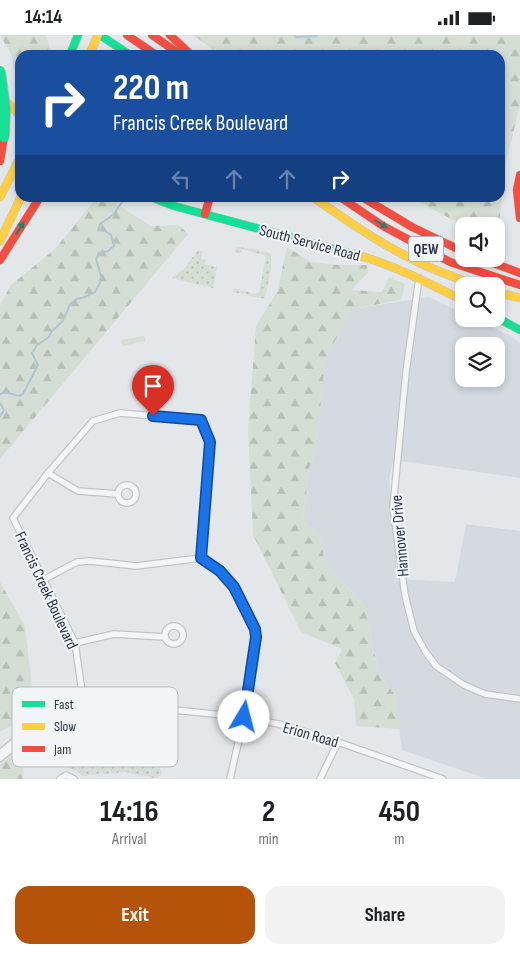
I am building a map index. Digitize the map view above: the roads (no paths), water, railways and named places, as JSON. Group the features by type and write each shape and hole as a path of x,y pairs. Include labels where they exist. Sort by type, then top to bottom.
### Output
{"main road":[{"path":"91,50 99,35 122,50"},
{"path":"127,35 149,50"},
{"path":"152,35 174,50"},
{"path":"170,35 186,50"},
{"path":"72,50 78,36"},
{"path":"0,71 5,108 4,137 0,161"},
{"path":"0,96 15,110"},
{"path":"0,197 15,168"},
{"path":"520,175 517,191 520,218"},
{"path":"0,241 19,202"},
{"path":"0,260 37,202"},
{"name":"South Service Road","path":"164,202 372,259 419,278 455,296"},
{"path":"205,214 209,202"},
{"path":"315,202 405,255 428,267 455,277"},
{"path":"320,202 346,220"},
{"name":"QEW","path":"347,202 383,226 450,262 520,285"},
{"name":"QEW","path":"370,202 401,223 455,248"},
{"path":"382,202 396,213 455,248"},
{"path":"504,267 520,273"},
{"path":"505,294 520,298"},
{"path":"505,322 520,330"}],"street":[{"name":"Hannover Drive","path":"419,278 406,372 393,507 405,595 414,631 436,666 464,685 485,694 520,699"},
{"name":"Francis Creek Boulevard","path":"81,687 75,643 14,518 48,473 94,421 120,413 201,420 210,442 201,558"},
{"path":"48,473 78,491 118,494"},
{"path":"43,580 77,562 90,561 136,566 201,558 220,571 234,587 255,629 256,637 244,717 230,779"},
{"path":"75,643 114,634 165,637"},
{"name":"Erion Road","path":"178,710 244,717 283,725 443,779"},
{"path":"320,779 338,742"},
{"name":"Erion Road","path":"0,753 12,743"},
{"name":"Erion Road","path":"0,759 12,749"},
{"path":"60,779 66,775 74,779"}],"waterway":[{"path":"294,35 296,37 317,35"},
{"path":"0,394 5,392 19,396 23,394 38,365 32,353 37,345 49,337 51,332 63,321 70,304 95,292 102,279 96,259 99,253 108,251 114,246 111,235 105,231 98,230 100,224 113,215 122,202"},
{"path":"0,403 4,410 0,416"}]}
